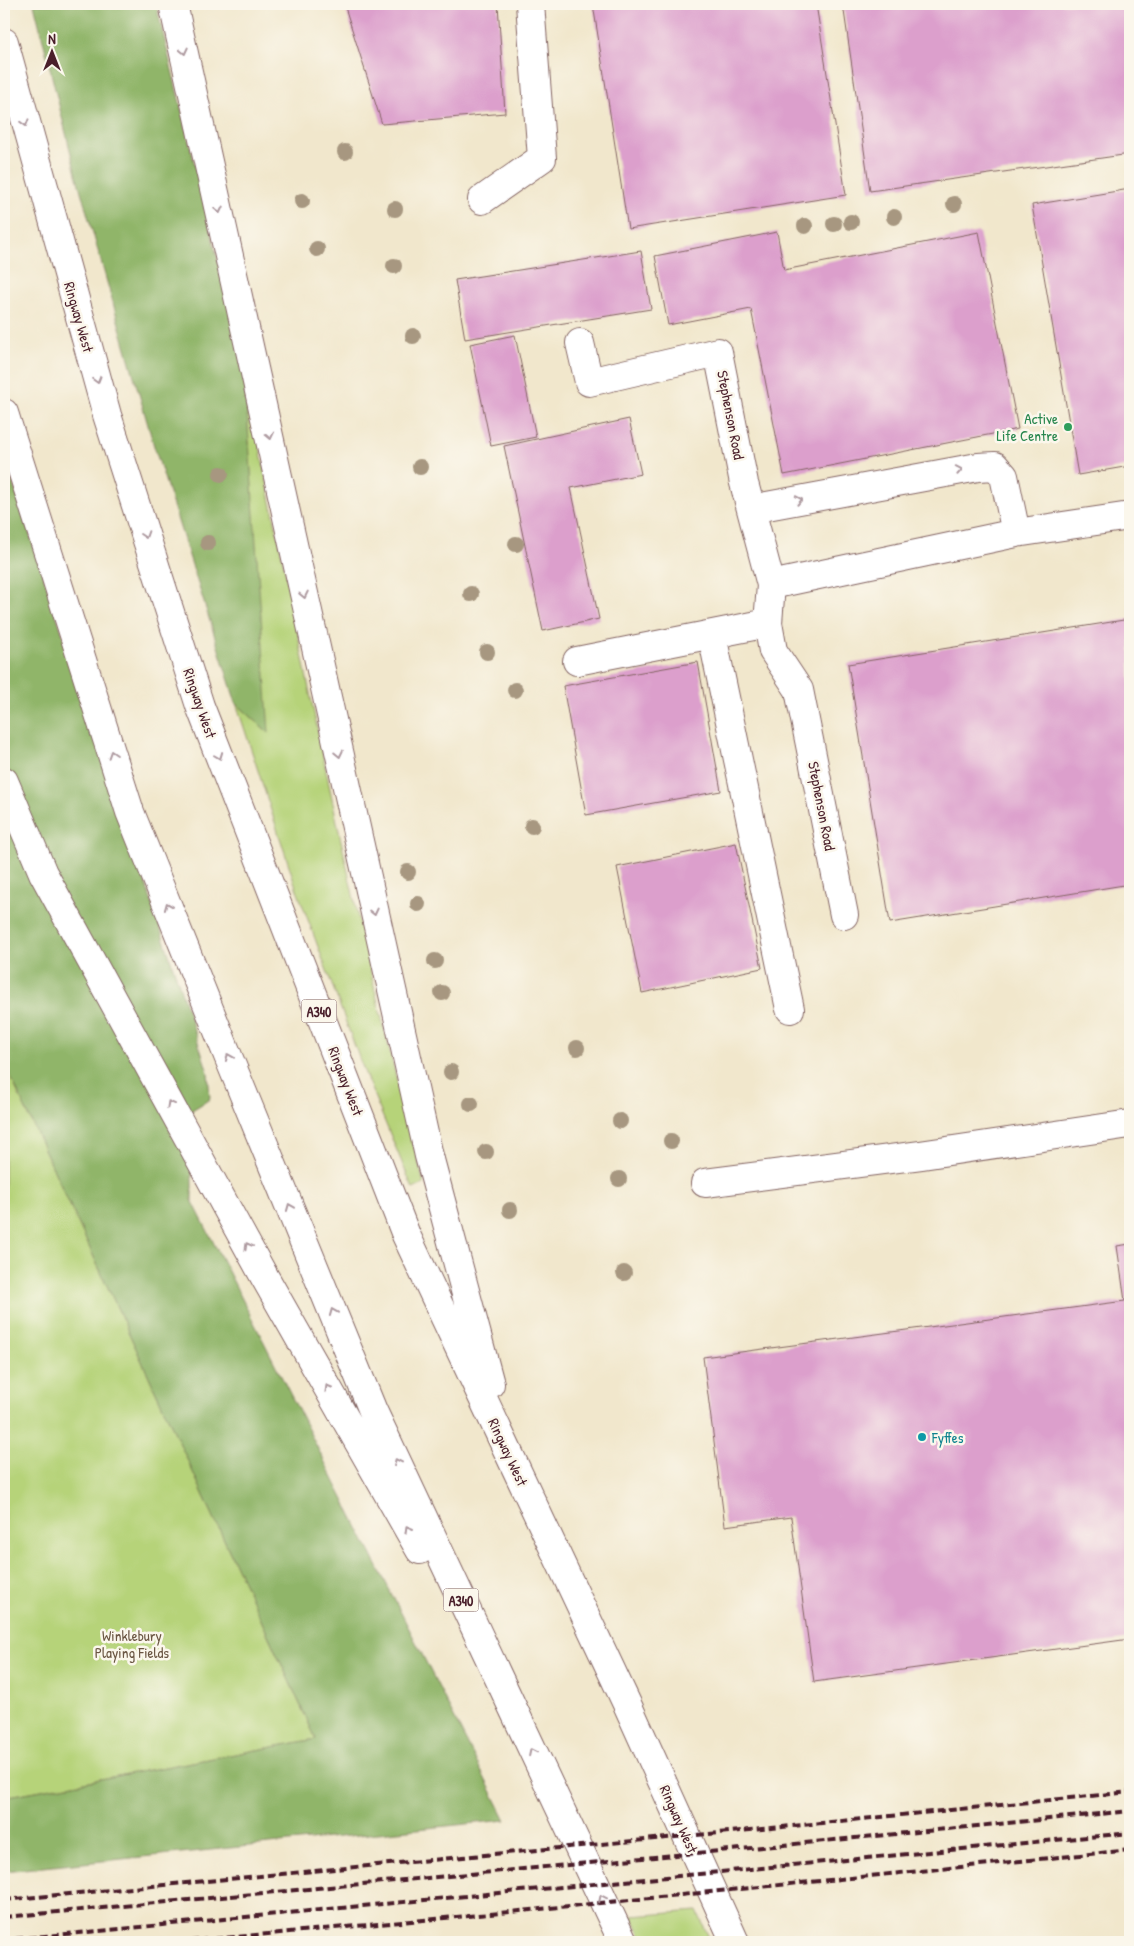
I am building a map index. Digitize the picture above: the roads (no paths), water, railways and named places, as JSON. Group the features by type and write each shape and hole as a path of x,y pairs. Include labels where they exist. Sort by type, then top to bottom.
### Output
{"main road":[{"path":"173,4 429,1156 508,1451"},
{"path":"482,200 542,158 530,4"},
{"name":"Ringway West","path":"4,42 107,415 200,706 406,1235 628,1704 735,1942"},
{"name":"Stephenson Road","path":"580,343 589,382 718,352 751,509 771,585 768,623 773,651 799,690 844,915"},
{"name":"A340","path":"4,413 130,812 373,1411 518,1724 623,1942"},
{"path":"751,509 978,467 995,466 1004,476 1016,533"},
{"path":"771,585 1016,533 1130,516"},
{"path":"577,661 768,623"},
{"path":"712,635 790,1009"},
{"path":"4,781 48,882 264,1276 518,1724"},
{"path":"705,1182 921,1155 1130,1124"}],"railway":[{"path":"4,1900 772,1828 1130,1792"},
{"path":"4,1917 1130,1811"},
{"path":"4,1940 1130,1833"},
{"path":"179,1942 490,1914 1130,1850"}],"place":[{"name":"Active Life Centre","path":"1068,427"},
{"name":"Fyffes","path":"922,1437"}],"park label":[{"name":"Winklebury Playing Fields","path":"132,1644"}]}
